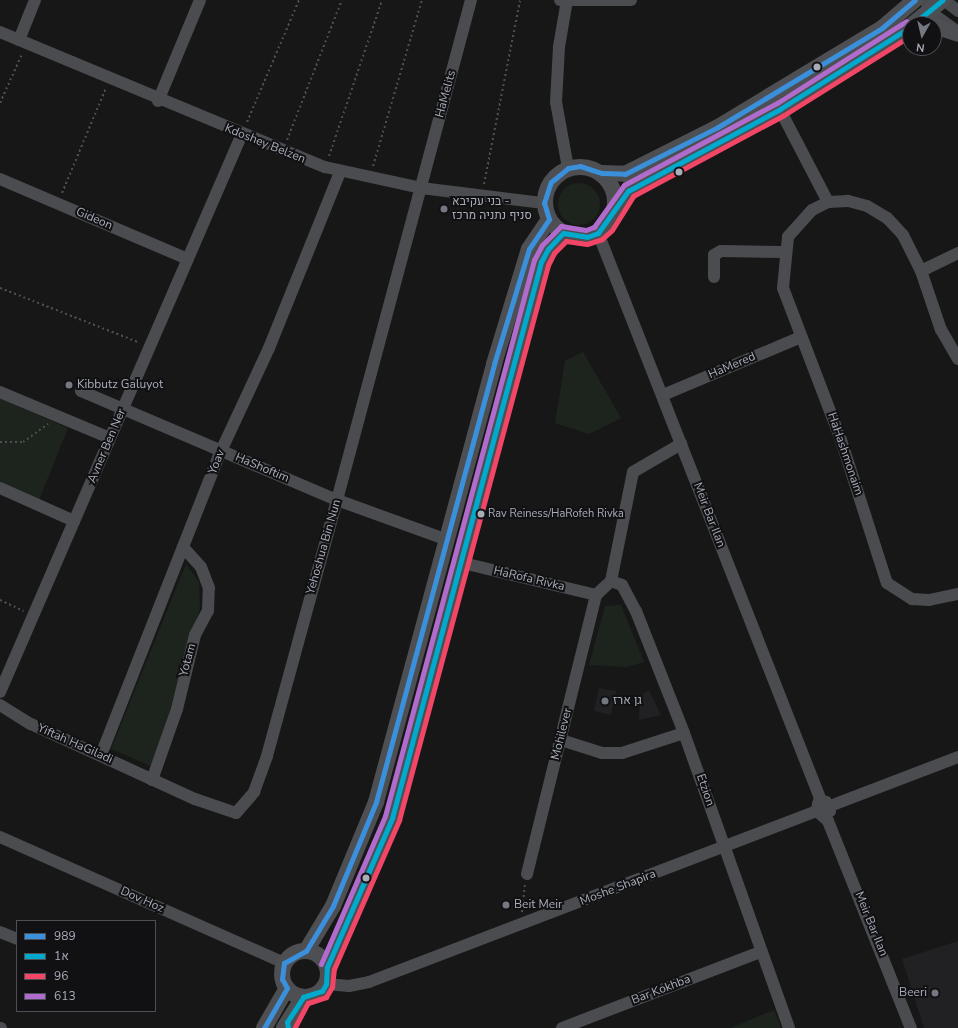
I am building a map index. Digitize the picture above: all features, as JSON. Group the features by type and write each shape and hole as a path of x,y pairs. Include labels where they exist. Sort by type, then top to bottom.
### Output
{"main road":[{"path":"902,33 886,45 780,109 628,191 616,207 609,221 598,233 581,237 563,233 549,219 544,203 551,182 568,168 580,166 602,173 625,174 718,127 771,93 882,28 915,0"},
{"path":"944,0 930,12 958,33"},
{"path":"602,173 613,188 616,207"},
{"path":"306,951 333,906 376,802 445,539 529,249 549,219"},
{"path":"286,1026 303,997 322,991 326,984 327,967 392,818 463,563 542,262 563,233"},
{"path":"303,997 286,988 282,979 284,963 291,956 306,951 317,954 327,967"},
{"path":"264,1028 286,988"}],"street":[{"path":"23,42 35,0"},
{"path":"158,101 200,0"},
{"name":"HaMelits","path":"421,188 471,0"},
{"path":"568,168 556,102 559,47 565,0 631,0"},
{"path":"944,0 958,10"},
{"name":"Kdoshey Belzen","path":"0,32 158,101 340,172 369,179 421,188 544,203"},
{"path":"771,93 828,202"},
{"name":"Avner Ben Ner","path":"0,692 242,134"},
{"name":"Yoav","path":"101,755 221,451 269,348 340,172"},
{"name":"Gideon","path":"0,179 188,259"},
{"name":"Yehoshua Bin Nun","path":"152,780 236,813 254,792 267,756 421,188"},
{"name":"HaHashmonaim","path":"958,359 941,330 921,271 903,235 888,218 848,201 828,202 812,210 788,237 784,252 783,288 841,440 887,583 912,599 929,600 958,594"},
{"name":"Meir Bar Ilan","path":"598,233 911,1028"},
{"path":"714,277 714,255 721,251 784,252"},
{"path":"921,271 958,253"},
{"name":"HaMered","path":"663,395 801,338"},
{"name":"HaShoftim","path":"81,390 124,407 221,451 337,500 445,539"},
{"path":"0,392 110,438"},
{"path":"596,595 612,581 633,472 681,444"},
{"path":"0,488 74,521"},
{"name":"Yotam","path":"152,780 177,709 195,635 208,611 209,588 201,567 183,547"},
{"name":"HaRofa Rivka","path":"463,563 596,595"},
{"name":"Etzion","path":"612,581 622,585 636,611 684,732 725,847 760,952 789,1028"},
{"name":"Mohilever","path":"527,874 596,595"},
{"name":"Yiftah HaGiladi","path":"0,705 30,724 101,755 152,780"},
{"path":"561,740 602,753 622,753 684,732"},
{"name":"Moshe Shapira","path":"326,984 349,986 369,982 958,757"},
{"name":"Dov Hoz","path":"0,837 284,963"},
{"path":"0,932 16,939"},
{"name":"Bar Kokhba","path":"562,1028 760,952"}],"path":[{"path":"242,134 299,0"},
{"path":"283,151 342,0"},
{"path":"325,167 382,0"},
{"path":"369,179 422,0"},
{"path":"482,195 520,0"},
{"path":"0,103 23,42"},
{"path":"58,203 110,80"},
{"path":"0,288 150,347"},
{"path":"0,442 23,442 59,417"},
{"path":"0,600 34,615"},
{"path":"521,925 527,874"}],"shaded area":[{"path":"575,183 583,183 594,189 600,200 600,208 594,219 583,225 575,225 564,219 558,208 558,200 564,189"},
{"path":"583,352 621,418 589,434 555,423 565,361"},
{"path":"0,398 68,428 39,500 0,482"},
{"path":"186,564 199,582 200,609 153,767 111,749"},
{"path":"621,605 644,662 627,667 589,665 605,606"},
{"name":"גן ארז","path":"599,688 616,691 611,715 594,711"},
{"path":"649,690 661,715 639,720 640,696"},
{"name":"Beeri","path":"958,941 958,1028 924,1028 902,959"},
{"path":"774,1010 781,1028 730,1028"}],"transit line":[{"name":"989","path":"264,1028 287,988 282,979 284,963 306,951 333,906 376,802 494,364 529,249 549,219 544,203 551,182 568,168 580,166 602,173 625,174 718,127 882,28 915,0"},
{"name":"1א","path":"923,16 943,0"},
{"name":"613","path":"321,964 385,816 534,260 542,245 561,226 586,230 594,227 624,185 777,103 902,24"},
{"name":"1א","path":"288,1028 287,1022 303,997 322,991 326,984 327,967 392,818 541,262 548,249 563,233 587,237 598,233 628,191 780,109 902,32"},
{"name":"96","path":"295,1027 308,1003 326,997 332,987 334,969 399,820 548,265 554,253 566,241 587,244 602,239 612,230 633,196 784,115 902,41"}],"place":[{"name":"בני עקיבא - סניף נתניה מרכז","path":"444,209"},
{"name":"Kibbutz Galuyot","path":"69,385"},
{"name":"Rav Reiness/HaRofeh Rivka","path":"481,514"},
{"name":"גן ארז","path":"605,701"},
{"name":"Beit Meir","path":"506,905"},
{"name":"Beeri","path":"935,993"}]}
